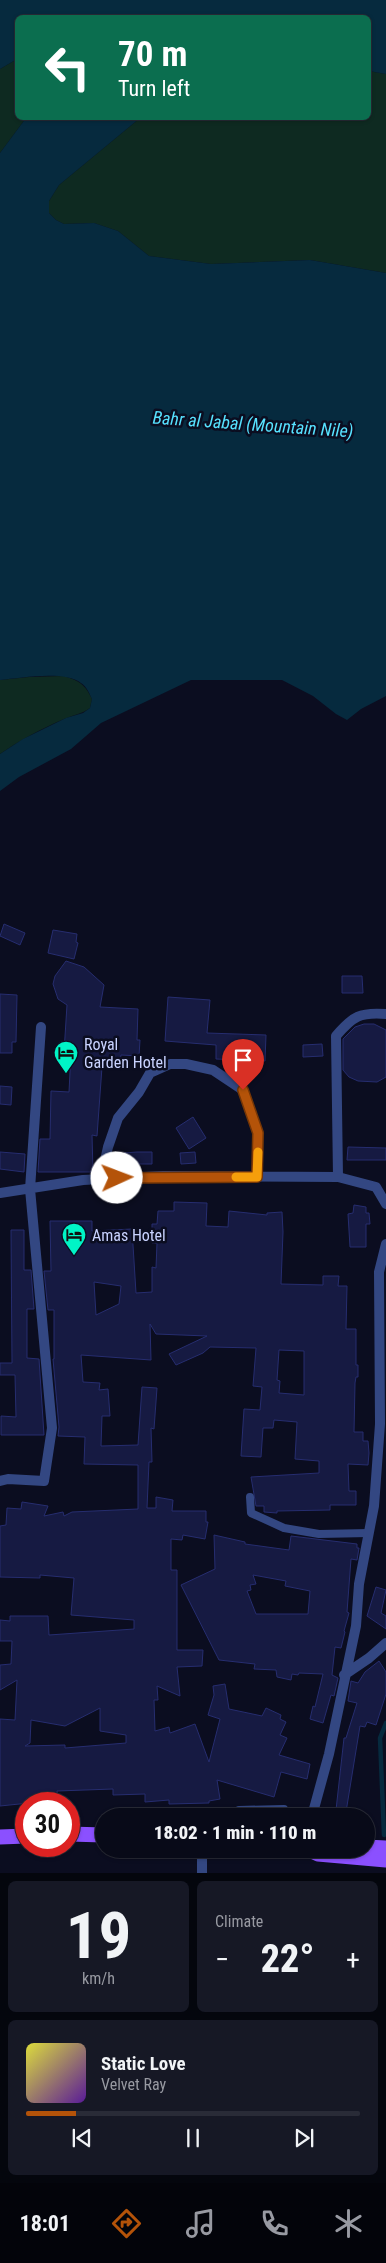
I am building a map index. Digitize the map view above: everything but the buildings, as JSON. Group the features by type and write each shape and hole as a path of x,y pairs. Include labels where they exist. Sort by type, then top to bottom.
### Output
{"main road":[{"path":"80,1834 95,1835"},
{"path":"0,1837 15,1836"},
{"path":"363,1858 386,1860"}],"street":[{"path":"338,1176 336,1036 349,1020 366,1012 386,1014"},
{"path":"0,1481 8,1479 44,1480 52,1428 30,1189 41,1027"},
{"path":"101,1178 108,1146 118,1118 150,1073 170,1064 186,1064 212,1070 243,1090 258,1133 257,1177"},
{"path":"0,1193 101,1178 338,1176 376,1187 386,1204"},
{"path":"314,1808 329,1754 344,1675 356,1626 359,1584 374,1506 380,1424 379,1272 386,1244"},
{"path":"344,1675 370,1658 386,1643"},
{"path":"202,1858 202,1873"}],"lane":[{"path":"250,1497 252,1513 284,1528 319,1534 369,1533"}],"green space":[{"path":"15,60 15,120 25,120 0,153 0,69"},
{"path":"371,71 386,74 386,273 310,260 211,264 149,256 118,231 94,223 64,224 56,220 49,213 49,201 59,185 138,120 371,120"},
{"path":"64,676 84,686 92,699 90,708 39,731 0,754 0,680"}],"water":[{"path":"0,0 386,0 386,74 371,71 371,15 15,15 15,60 0,69"},
{"name":"Bahr al Jabal (Mountain Nile)","path":"25,120 138,120 59,185 49,201 49,213 56,220 64,224 94,223 118,231 149,256 211,264 310,260 386,273 386,696 361,709 347,720 313,696 282,680 191,680 101,723 71,749 19,777 0,791 0,754 23,739 66,718 83,713 90,708 92,699 88,690 74,679 42,676 0,680 0,153"}],"waterway":[{"path":"384,1835 380,1738 386,1723"}],"slow traffic":[{"path":"236,1177 257,1177 258,1152"}],"place":[{"name":"Royal Garden Hotel","path":"66,1074"},
{"name":"Amas Hotel","path":"74,1256"}],"route":[{"path":"117,1178 163,1176 257,1177 258,1133 243,1090"}]}
